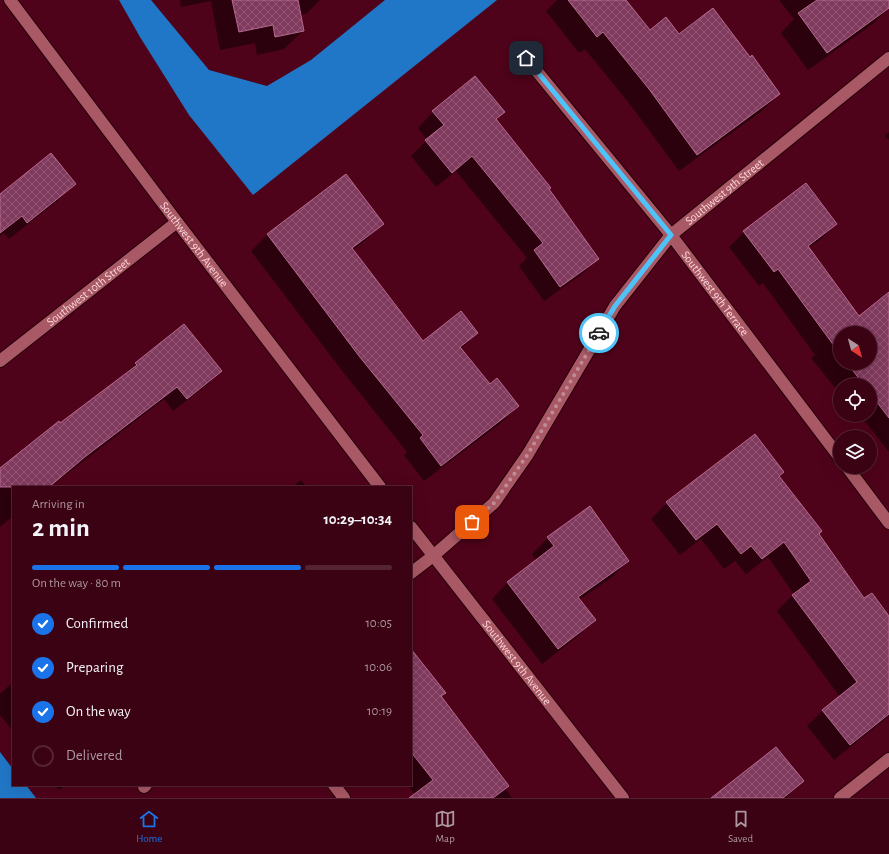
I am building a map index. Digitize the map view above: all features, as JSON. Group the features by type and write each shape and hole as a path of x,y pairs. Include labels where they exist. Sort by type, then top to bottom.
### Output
{"street":[{"name":"Southwest 9th Avenue","path":"10,0 177,222 379,486"},
{"name":"Southwest 9th Terrace","path":"526,58 671,235 833,449"},
{"name":"Southwest 9th Street","path":"412,572 494,503 528,454 615,306 671,235 889,58"},
{"name":"Southwest 10th Street","path":"0,360 177,222"},
{"path":"852,474 889,523"},
{"name":"Southwest 9th Avenue","path":"412,528 623,798"},
{"path":"840,798 889,758"},
{"path":"335,786 344,798"}],"water":[{"path":"119,0 151,0 209,70 267,86 311,60 385,0 497,0 253,195 189,115 140,37"},
{"path":"0,752 12,768 12,786 27,786 36,798 0,798"}],"building":[{"path":"232,0 298,0 304,31 275,37 273,25 239,32"},
{"path":"568,0 626,0 650,30 666,17 679,34 713,8 750,57 752,55 780,94 697,155 649,89 603,32 597,37"},
{"path":"817,0 889,0 889,8 827,53 798,13"},
{"path":"475,76 505,112 496,119 551,188 549,189 599,259 560,287 534,250 543,243 472,156 452,173 425,140 444,125 432,111"},
{"path":"51,153 76,184 27,223 22,216 0,233 0,194"},
{"path":"346,174 384,224 352,248 423,341 461,311 478,333 460,347 490,384 497,378 519,406 441,466 420,438 423,435 359,356 267,234"},
{"path":"806,183 837,224 808,246 859,316 889,292 889,418 877,402 877,378 859,378 852,370 877,370 877,326 833,326 833,344 778,269 774,272 743,231"},
{"path":"184,324 222,371 187,399 177,387 86,456 50,486 0,487 0,468 59,421 60,423 137,365 135,363"},
{"path":"755,434 784,472 779,476 822,531 819,534 864,598 872,593 889,616 889,714 850,745 822,710 857,682 792,595 811,581 784,542 762,559 751,546 741,554 717,524 696,540 666,502"},
{"path":"590,506 629,561 578,597 596,620 558,649 507,582 554,546 547,537"},
{"path":"412,650 446,693 441,696 509,786 493,798 409,798 433,780 412,753"},
{"path":"776,747 804,781 783,798 711,798"}],"way so far":[{"path":"472,522 494,503 528,454 599,333"}],"route":[{"path":"526,58 671,235 615,306 599,333"}]}
